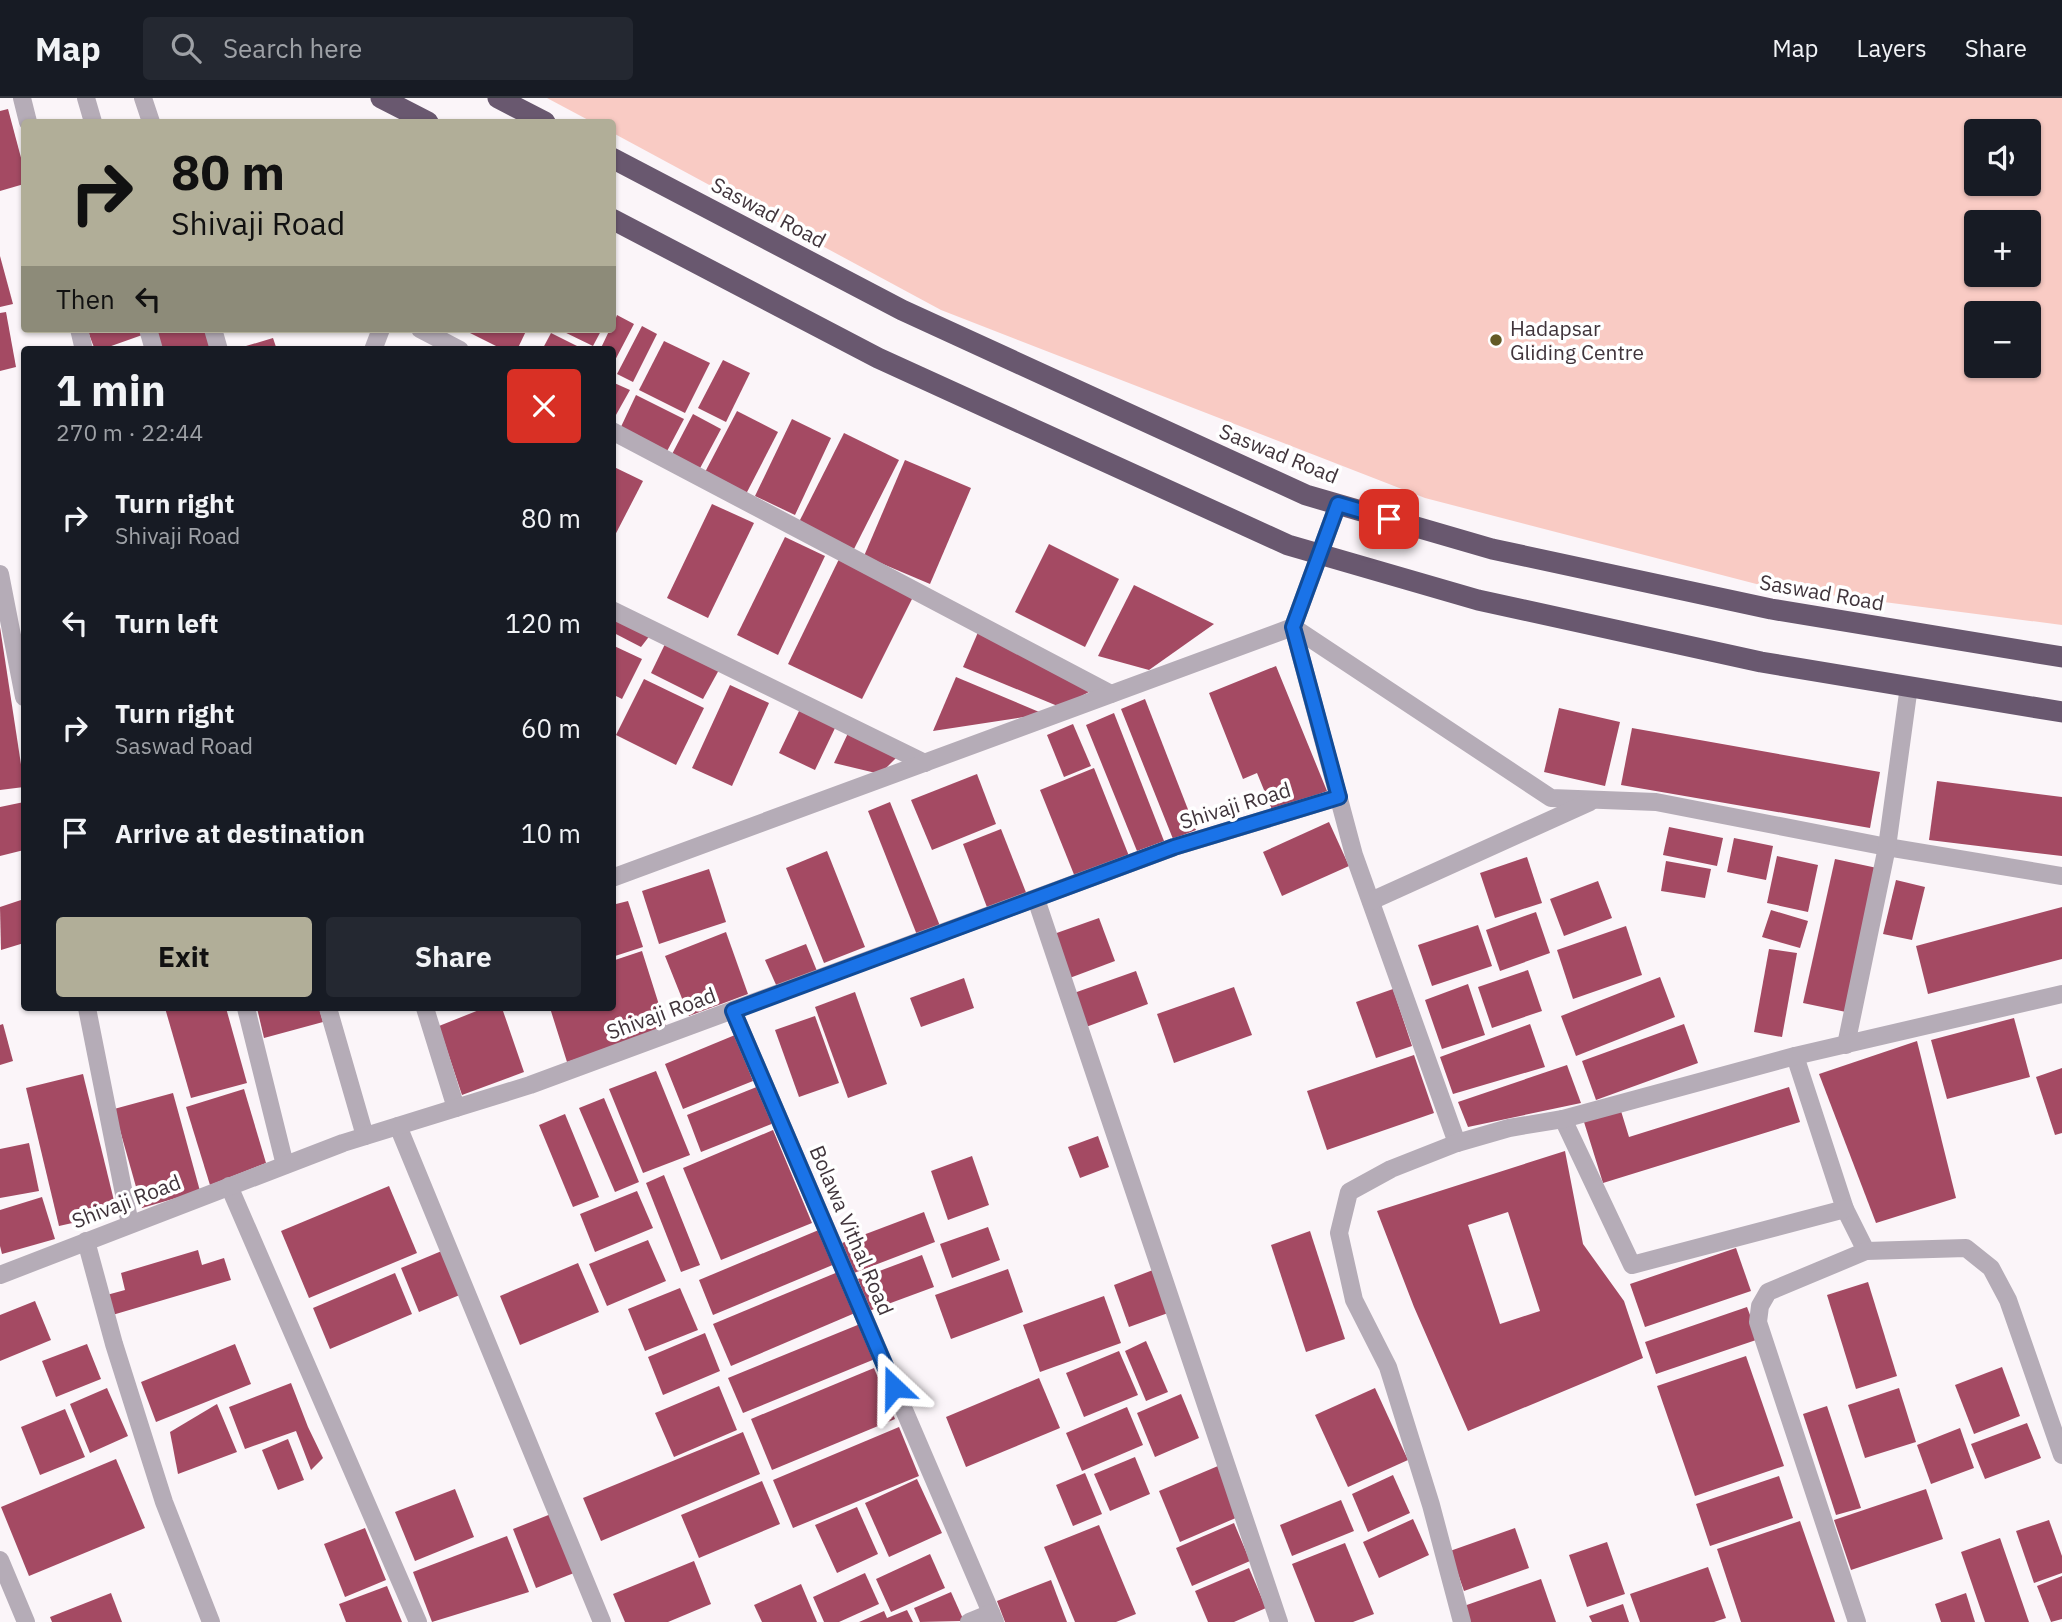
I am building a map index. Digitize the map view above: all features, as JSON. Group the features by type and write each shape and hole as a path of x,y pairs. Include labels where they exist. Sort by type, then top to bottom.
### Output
{"highway":[{"path":"382,98 422,119"},
{"path":"498,98 538,119"},
{"name":"Saswad Road","path":"616,160 902,310 1306,495 1492,549 1771,609 2062,657"},
{"path":"616,221 878,358 1288,545 1478,600 1761,662 2062,712"}],"street":[{"path":"22,98 27,119"},
{"path":"86,98 92,119"},
{"path":"143,98 150,119"},
{"path":"428,333 452,346"},
{"path":"616,433 1111,694"},
{"path":"1338,504 1293,627 1354,855 1457,1143"},
{"path":"0,574 21,682"},
{"path":"616,613 925,763"},
{"path":"616,877 1293,627"},
{"path":"1293,627 1551,798 1656,802 1887,847 2062,876"},
{"path":"1846,1045 1887,847 1909,687"},
{"name":"Shivaji Road","path":"0,1275 285,1165 365,1136 530,1085 1174,847 1339,797"},
{"path":"1371,901 1593,800"},
{"path":"1036,899 1279,1622"},
{"path":"1462,1622 1432,1505 1388,1367 1354,1300 1339,1233 1349,1192 1391,1168 1457,1143 1509,1128 1563,1119 1795,1056 2062,994"},
{"path":"88,1011 130,1224"},
{"path":"247,1011 285,1165"},
{"path":"329,1011 365,1136"},
{"path":"426,1011 456,1108"},
{"name":"Bolawa Vithal Road","path":"733,1011 993,1617"},
{"path":"1795,1056 1845,1209 1867,1251"},
{"path":"1563,1119 1632,1265 1845,1209"},
{"path":"398,1126 602,1622"},
{"path":"229,1186 418,1622"},
{"path":"86,1241 114,1344 164,1502 211,1622"},
{"path":"1857,1622 1758,1322 1760,1306 1768,1292 1867,1251 1966,1248 1991,1268 2008,1300 2062,1455"},
{"path":"0,1560 26,1622"},
{"path":"969,1622 993,1617"}],"shaded area":[{"name":"Hadapsar Gliding Centre","path":"547,98 2062,98 2062,625 1768,587 1425,498 941,310 616,135 616,119 586,119"}],"building":[{"path":"8,109 21,158 21,185 0,191 0,111"},
{"path":"0,256 13,304 0,307"},
{"path":"6,312 16,367 0,371 0,313"},
{"path":"617,315 634,324 616,358 616,346 602,346 608,333 616,333"},
{"path":"642,326 657,334 633,382 617,374"},
{"path":"89,333 145,334 111,346 93,346"},
{"path":"154,333 209,333 214,346 159,346"},
{"path":"470,333 525,333 519,346 496,346"},
{"path":"551,333 577,346 544,346"},
{"path":"566,333 600,333 593,346"},
{"path":"273,338 276,346 246,346"},
{"path":"664,341 710,363 685,413 639,390"},
{"path":"723,360 750,373 726,422 698,408"},
{"path":"616,384 630,390 616,415"},
{"path":"636,395 684,419 665,455 619,431"},
{"path":"737,411 778,432 745,496 703,476"},
{"path":"693,414 721,429 698,472 670,458"},
{"path":"792,419 831,438 795,515 755,496"},
{"path":"844,433 899,460 854,549 799,522"},
{"path":"905,460 971,488 930,584 864,556"},
{"path":"616,468 643,481 616,533"},
{"path":"712,504 754,523 708,618 667,598"},
{"path":"785,537 825,556 778,655 737,635"},
{"path":"1049,544 1119,579 1085,647 1015,612"},
{"path":"840,557 915,593 862,699 788,664"},
{"path":"1134,585 1214,624 1149,670 1098,656"},
{"path":"616,617 651,634 641,647 616,634"},
{"path":"0,627 21,767 21,787 0,790"},
{"path":"979,630 1091,691 1060,707 963,667"},
{"path":"666,642 720,668 703,699 651,673"},
{"path":"616,647 642,659 622,699 616,696"},
{"path":"1276,666 1327,791 1273,812 1257,773 1243,779 1209,693"},
{"path":"956,677 1044,714 933,731"},
{"path":"644,679 704,708 676,765 616,735"},
{"path":"730,685 769,703 732,786 692,768"},
{"path":"1145,699 1196,830 1173,839 1121,709"},
{"path":"1559,708 1620,722 1605,786 1544,772"},
{"path":"800,709 836,726 815,770 779,753"},
{"path":"1114,713 1164,841 1137,851 1086,725"},
{"path":"1073,724 1091,766 1064,777 1047,735"},
{"path":"1632,728 1880,772 1870,828 1621,785"},
{"path":"849,731 898,756 880,774 834,763"},
{"path":"1094,768 1129,856 1075,877 1040,790"},
{"path":"977,774 996,824 932,850 911,800"},
{"path":"1937,781 2062,797 2062,856 1929,840"},
{"path":"890,802 940,926 917,935 868,811"},
{"path":"21,803 21,851 0,856 0,807"},
{"path":"1329,822 1349,866 1282,896 1263,852"},
{"path":"1669,827 1723,838 1717,866 1663,855"},
{"path":"1001,829 1027,895 988,910 963,844"},
{"path":"1734,838 1773,846 1766,880 1727,872"},
{"path":"827,851 865,947 824,963 786,868"},
{"path":"1777,856 1818,865 1808,912 1767,903"},
{"path":"1527,857 1542,903 1495,918 1480,873"},
{"path":"1835,859 1877,868 1846,1012 1803,1003"},
{"path":"1666,861 1711,869 1705,898 1661,891"},
{"path":"709,869 726,922 659,944 642,891"},
{"path":"1896,880 1925,887 1912,940 1883,934"},
{"path":"1598,881 1612,918 1564,936 1550,899"},
{"path":"21,900 21,944 1,950 0,907"},
{"path":"628,901 643,947 616,956 616,904"},
{"path":"2062,907 2062,959 1928,994 1916,946"},
{"path":"1771,910 1808,921 1800,948 1762,937"},
{"path":"1536,912 1550,953 1500,971 1486,930"},
{"path":"1099,918 1115,961 1067,979 1051,935"},
{"path":"1478,925 1492,966 1432,986 1418,945"},
{"path":"1626,926 1642,975 1573,999 1557,950"},
{"path":"726,932 748,994 689,1016 665,956"},
{"path":"806,944 817,971 777,987 765,960"},
{"path":"1769,949 1797,953 1782,1037 1754,1032"},
{"path":"642,951 667,1030 567,1062 551,1011 616,1011 616,960"},
{"path":"1528,970 1542,1011 1492,1028 1478,987"},
{"path":"1136,971 1148,1004 1086,1027 1074,993"},
{"path":"1660,977 1675,1017 1576,1056 1561,1016"},
{"path":"964,978 974,1008 921,1027 910,998"},
{"path":"1468,984 1485,1035 1442,1049 1425,1000"},
{"path":"1234,987 1252,1035 1174,1063 1157,1014"},
{"path":"1393,989 1412,1046 1376,1058 1356,1002"},
{"path":"855,992 887,1084 848,1098 815,1007"},
{"path":"166,1011 227,1011 247,1083 191,1098"},
{"path":"258,1011 320,1011 323,1022 264,1038"},
{"path":"476,1011 503,1011 524,1072 462,1095 439,1026"},
{"path":"815,1016 839,1083 799,1097 775,1030"},
{"path":"2014,1018 2030,1077 1947,1099 1931,1040"},
{"path":"3,1024 13,1061 0,1065 0,1025"},
{"path":"1530,1024 1545,1067 1453,1094 1440,1057"},
{"path":"1684,1024 1698,1063 1596,1100 1582,1061"},
{"path":"735,1035 753,1081 683,1109 665,1064"},
{"path":"1917,1041 1956,1198 1876,1223 1819,1074"},
{"path":"1414,1055 1434,1113 1327,1150 1307,1091"},
{"path":"1567,1065 1581,1103 1468,1127 1458,1102"},
{"path":"2062,1068 2062,1133 2055,1135 2036,1077"},
{"path":"656,1071 690,1155 643,1173 609,1089"},
{"path":"83,1074 117,1213 59,1226 26,1088"},
{"path":"759,1086 774,1123 701,1152 687,1115"},
{"path":"1789,1087 1800,1122 1603,1183 1584,1122 1621,1111 1629,1137"},
{"path":"244,1089 266,1163 210,1185 186,1107"},
{"path":"173,1093 200,1191 142,1208 114,1109"},
{"path":"604,1098 639,1182 615,1192 579,1108"},
{"path":"565,1114 599,1197 573,1207 539,1125"},
{"path":"773,1130 812,1223 721,1260 683,1168"},
{"path":"1098,1136 1109,1167 1080,1178 1068,1147"},
{"path":"29,1143 39,1191 0,1198 0,1149"},
{"path":"1565,1151 1583,1244 1624,1301 1643,1358 1468,1431 1414,1307 1377,1211","holes":["1508,1212 1540,1311 1500,1324 1468,1225"]},
{"path":"972,1156 989,1205 948,1220 931,1171"},
{"path":"664,1175 700,1265 681,1272 646,1183"},
{"path":"389,1186 417,1253 309,1298 281,1231"},
{"path":"637,1191 653,1228 595,1252 580,1214"},
{"path":"42,1197 55,1239 2,1254 0,1210"},
{"path":"924,1212 935,1242 854,1273 842,1243"},
{"path":"988,1227 1000,1260 952,1278 940,1244"},
{"path":"821,1229 835,1264 713,1315 699,1280"},
{"path":"1310,1231 1345,1339 1306,1352 1271,1245"},
{"path":"648,1240 666,1281 607,1306 589,1264"},
{"path":"1736,1248 1751,1291 1645,1327 1630,1284"},
{"path":"198,1250 202,1265 224,1258 231,1280 109,1316 103,1296 125,1290 121,1273"},
{"path":"444,1250 462,1294 419,1312 401,1268"},
{"path":"922,1255 934,1287 869,1311 858,1279"},
{"path":"578,1263 599,1312 520,1345 500,1296"},
{"path":"1008,1269 1023,1312 951,1339 935,1295"},
{"path":"1153,1270 1168,1313 1129,1327 1114,1285"},
{"path":"838,1272 855,1313 731,1366 713,1324"},
{"path":"395,1273 412,1314 330,1349 313,1308"},
{"path":"1868,1282 1897,1376 1856,1389 1827,1295"},
{"path":"680,1288 698,1330 645,1351 628,1309"},
{"path":"1104,1296 1121,1343 1040,1372 1023,1325"},
{"path":"35,1301 51,1340 0,1361 0,1315"},
{"path":"1747,1307 1759,1339 1656,1374 1645,1342"},
{"path":"860,1324 875,1359 743,1413 728,1378"},
{"path":"705,1333 720,1371 663,1395 648,1357"},
{"path":"1146,1341 1168,1392 1146,1401 1125,1351"},
{"path":"87,1344 101,1379 56,1397 42,1361"},
{"path":"235,1344 251,1384 156,1422 141,1382"},
{"path":"1119,1351 1138,1395 1084,1417 1066,1373"},
{"path":"1746,1356 1784,1466 1695,1496 1657,1386"},
{"path":"2002,1367 2020,1416 1974,1434 1955,1385"},
{"path":"874,1368 895,1419 772,1470 751,1419"},
{"path":"1039,1378 1060,1428 966,1467 946,1417"},
{"path":"291,1383 323,1458 311,1470 296,1431 245,1449 229,1407"},
{"path":"719,1386 737,1430 674,1457 655,1413"},
{"path":"107,1388 128,1436 90,1453 70,1404"},
{"path":"1375,1388 1408,1460 1348,1487 1315,1415"},
{"path":"1899,1388 1916,1442 1865,1458 1848,1405"},
{"path":"1181,1394 1199,1438 1155,1457 1137,1413"},
{"path":"217,1404 237,1452 178,1474 170,1432"},
{"path":"1827,1406 1861,1508 1836,1515 1803,1414"},
{"path":"1127,1407 1143,1445 1082,1471 1066,1433"},
{"path":"65,1409 85,1457 40,1475 21,1427"},
{"path":"2027,1423 2041,1458 1985,1479 1971,1444"},
{"path":"899,1427 919,1476 793,1528 773,1480"},
{"path":"1960,1428 1974,1468 1931,1484 1917,1445"},
{"path":"743,1432 760,1474 601,1541 583,1498"},
{"path":"288,1439 304,1480 278,1490 262,1450"},
{"path":"1135,1457 1150,1494 1110,1511 1094,1474"},
{"path":"116,1459 145,1528 29,1576 1,1507"},
{"path":"1218,1466 1238,1517 1180,1542 1159,1491"},
{"path":"1085,1473 1102,1514 1073,1526 1056,1485"},
{"path":"1393,1475 1410,1513 1368,1532 1352,1494"},
{"path":"1779,1476 1793,1518 1710,1546 1696,1504"},
{"path":"917,1479 942,1533 889,1557 865,1503"},
{"path":"762,1481 780,1524 699,1558 681,1515"},
{"path":"455,1489 474,1537 415,1561 395,1512"},
{"path":"1926,1489 1943,1539 1851,1570 1834,1520"},
{"path":"1341,1500 1354,1531 1292,1556 1280,1525"},
{"path":"857,1507 878,1554 837,1573 815,1525"},
{"path":"551,1514 574,1573 536,1588 513,1529"},
{"path":"1413,1519 1429,1555 1379,1578 1363,1542"},
{"path":"2049,1520 2062,1556 2062,1573 2034,1583 2016,1531"},
{"path":"1800,1521 1835,1622 1741,1622 1717,1549"},
{"path":"1234,1523 1250,1561 1192,1586 1176,1548"},
{"path":"1099,1525 1136,1614 1116,1622 1075,1622 1044,1547"},
{"path":"365,1528 386,1580 345,1597 324,1544"},
{"path":"1515,1528 1529,1568 1464,1591 1450,1551"},
{"path":"507,1536 529,1592 432,1622 413,1572"},
{"path":"2000,1538 2029,1622 1985,1622 1961,1552"},
{"path":"1607,1542 1625,1594 1587,1607 1569,1555"},
{"path":"1345,1543 1374,1614 1353,1622 1315,1622 1292,1564"},
{"path":"930,1554 945,1588 891,1612 876,1579"},
{"path":"694,1561 711,1604 668,1622 625,1622 613,1594"},
{"path":"1708,1567 1726,1618 1714,1622 1640,1622 1630,1594"},
{"path":"1249,1568 1266,1608 1234,1622 1208,1622 1195,1591"},
{"path":"865,1573 879,1604 839,1622 824,1622 813,1597"},
{"path":"2062,1576 2062,1619 2051,1622 2037,1586"},
{"path":"1541,1579 1556,1622 1467,1622 1461,1607"},
{"path":"1051,1580 1067,1622 1005,1622 997,1601"},
{"path":"801,1584 817,1622 762,1622 754,1605"},
{"path":"387,1586 402,1622 346,1622 339,1604"},
{"path":"951,1592 964,1621 920,1622 914,1608"},
{"path":"111,1593 122,1622 52,1622 50,1617"},
{"path":"1966,1593 1975,1622 1941,1622 1935,1604"},
{"path":"1623,1604 1629,1622 1592,1622 1589,1616"},
{"path":"907,1610 913,1622 859,1622 884,1611 887,1618"}],"place":[{"name":"Hadapsar Gliding Centre","path":"1496,340"}],"route":[{"path":"894,1387 733,1011 1174,847 1339,797 1293,627 1338,504 1389,519"}]}
